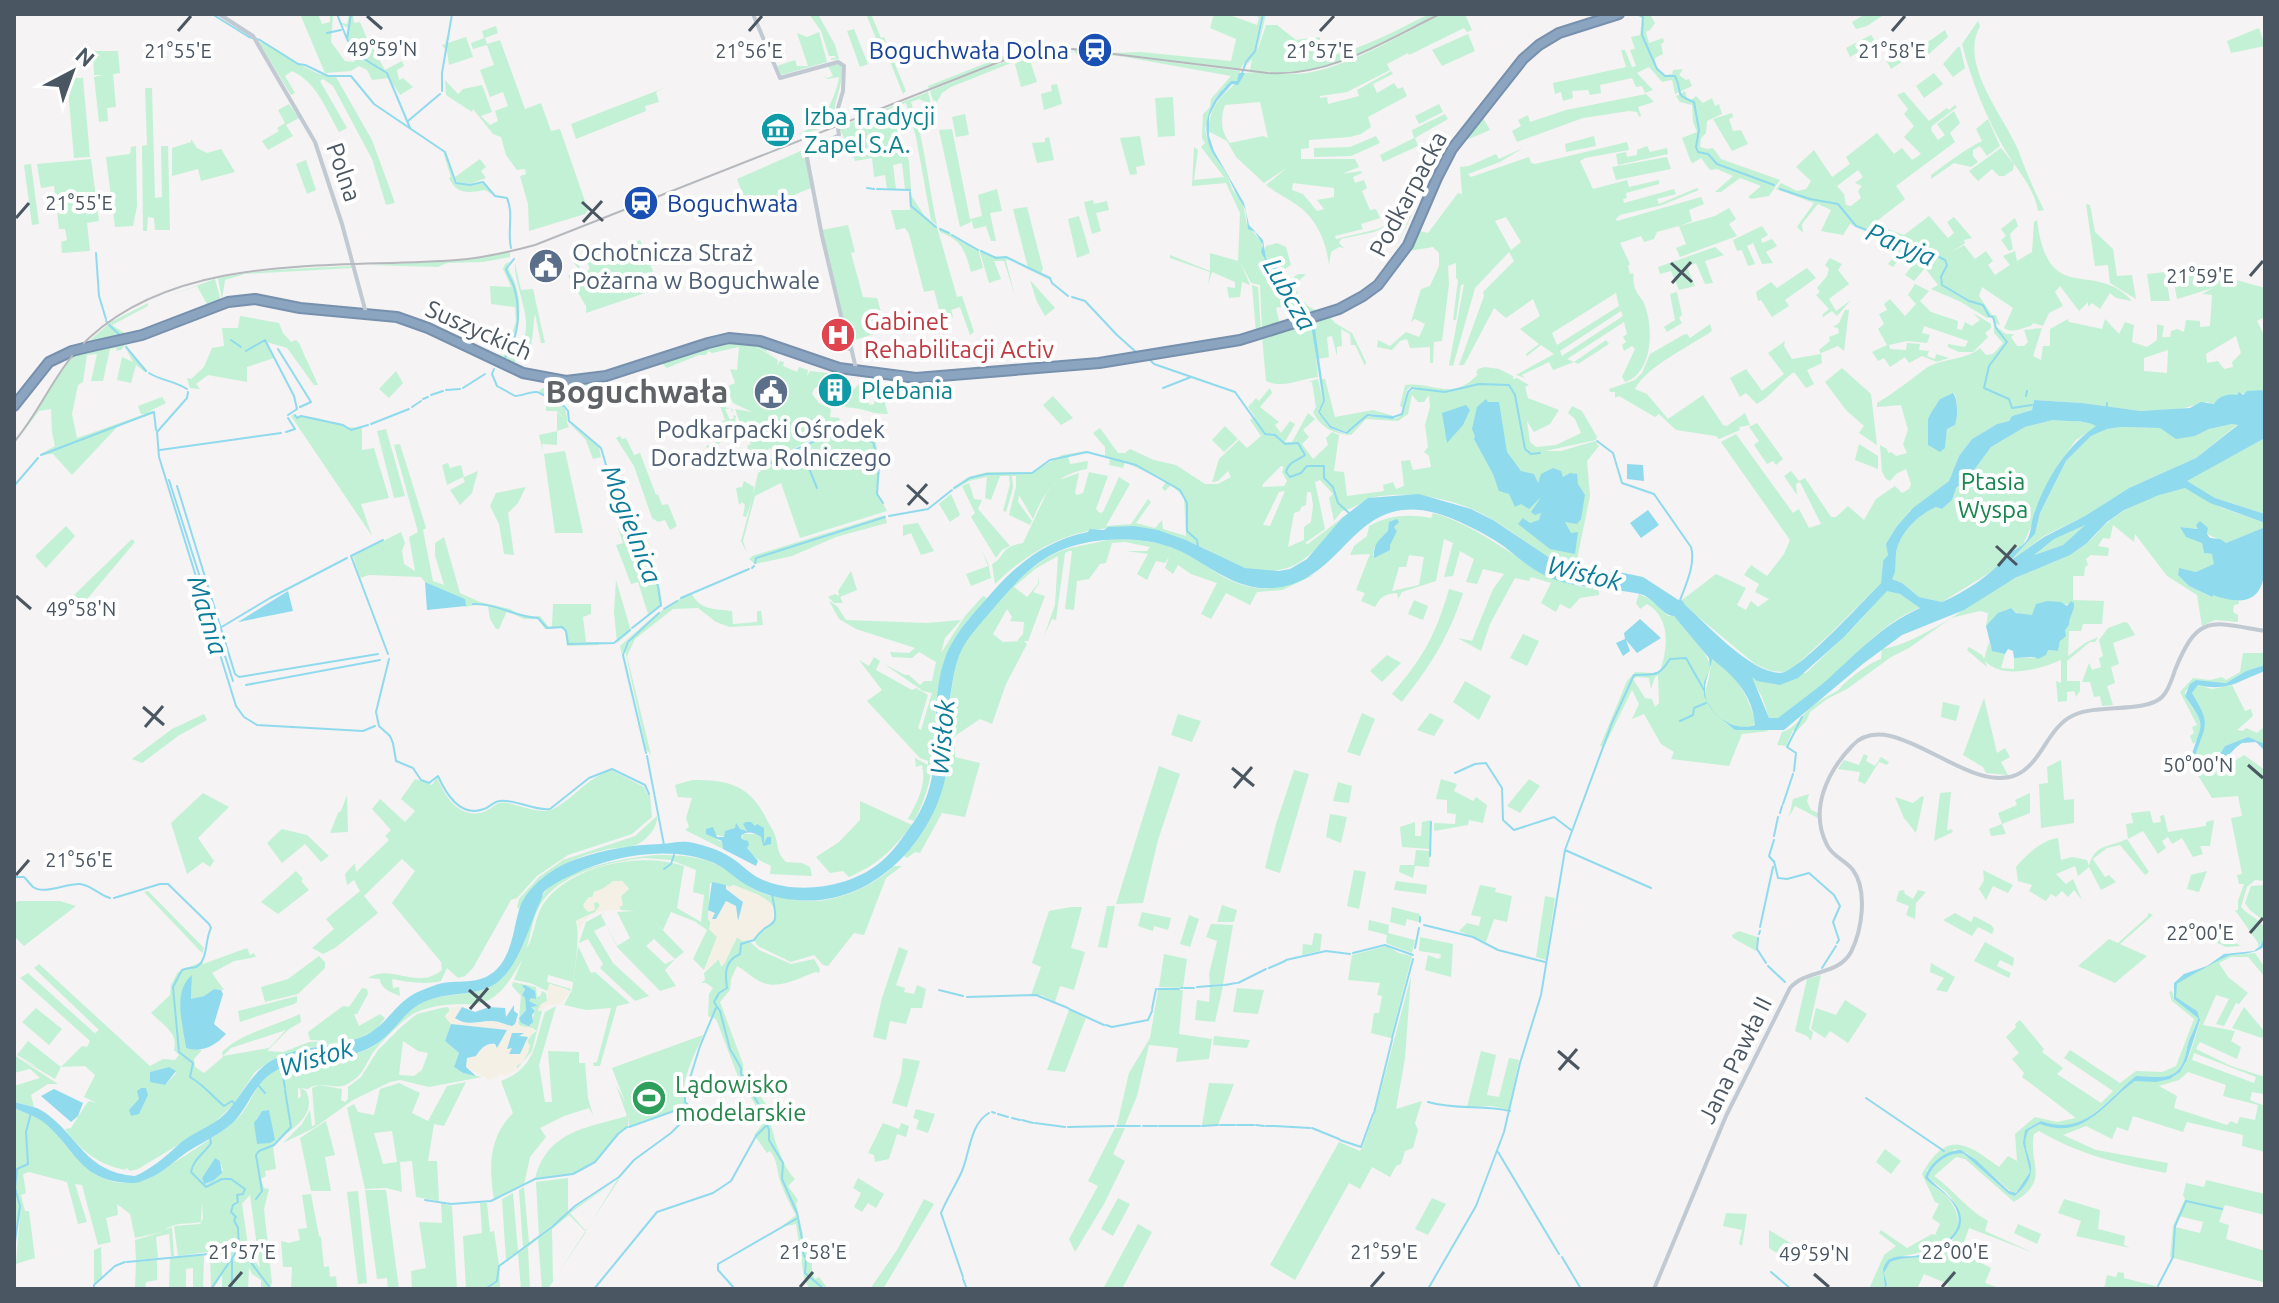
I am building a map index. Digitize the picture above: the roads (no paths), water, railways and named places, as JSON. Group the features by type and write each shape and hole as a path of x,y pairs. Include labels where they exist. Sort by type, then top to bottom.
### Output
{"highway":[{"name":"Podkarpacka","path":"1304,322 1363,296 1389,273 1408,245 1434,178 1454,143 1521,54 1562,27 1613,15"},
{"name":"Suszyckich","path":"14,406 49,362 72,351 142,335 204,310 255,299 300,308 407,319 523,373 556,381 600,378 729,338 760,341 815,362 856,371 916,378 1099,363 1240,340 1304,322"}],"street":[{"name":"Polna","path":"219,14 253,36 320,153 366,313"},
{"path":"753,14 780,78 841,62 844,68 844,85 836,120 840,132 838,137 812,149 807,158 822,236 856,371"},
{"name":"Jana Pawła II","path":"1654,1289 1726,1116 1790,989 1800,979 1840,965 1854,946 1861,915 1861,895 1853,870 1832,853 1825,842 1819,802 1824,788 1852,746 1866,737 1889,736 1972,773 2015,776 2025,769 2058,726 2070,717 2090,710 2147,704 2161,699 2188,641 2201,629 2220,624 2265,631"}],"water":[{"path":"1239,73 1245,73 1238,85 1232,84 1209,116 1209,136 1214,151 1244,203 1249,225 1263,240 1266,259 1273,262 1285,278 1286,286 1314,322 1325,401 1320,412 1331,426 1346,432 1367,414 1394,416 1393,419 1368,416 1347,434 1330,428 1318,412 1323,401 1311,324 1284,288 1281,278 1265,260 1261,252 1263,245 1255,232 1248,229 1244,207 1208,142 1207,123 1212,105 1231,81 1237,81"},
{"name":"Wisłok","path":"2265,390 2265,438 2187,481 2215,498 2265,514 2265,523 2210,503 2185,488 2124,510 2070,555 2015,578 1964,610 1902,635 1784,730 1735,730 1715,714 1713,710 1722,719 1738,726 1755,725 1751,704 1735,679 1712,659 1710,668 1709,658 1674,616 1650,599 1640,594 1558,581 1533,568 1489,537 1436,513 1409,509 1388,513 1370,523 1307,578 1272,588 1245,585 1171,547 1155,543 1102,540 1068,548 1043,560 1025,574 964,645 958,657 946,712 947,762 937,804 911,849 872,882 823,900 797,900 761,892 714,863 680,854 625,857 590,867 544,892 519,954 507,973 492,986 475,992 438,997 420,1004 381,1041 361,1052 297,1063 272,1073 226,1128 159,1173 139,1182 114,1181 90,1171 44,1122 14,1108 14,1102 41,1110 94,1161 118,1173 135,1176 157,1163 182,1141 220,1118 260,1070 274,1059 364,1036 418,992 441,983 480,979 495,971 508,950 519,910 528,893 542,878 568,862 619,848 686,842 722,852 758,878 777,885 822,886 865,873 894,849 921,809 934,767 939,681 945,658 955,639 974,613 1016,568 1050,545 1090,529 1134,526 1158,530 1245,568 1279,571 1290,569 1307,559 1342,518 1368,498 1419,494 1471,509 1493,520 1559,564 1591,572 1619,572 1643,577 1682,600 1742,656 1768,671 1780,673 1789,670 1816,649 1881,583 1883,561 1888,555 1886,544 1897,526 1913,508 1949,481 1959,456 1972,439 1997,424 2009,421 2012,416 2032,410 2034,400 2141,411 2190,408 2201,402 2214,404 2223,396 2237,395 2239,392 2243,395 2247,391","holes":["2053,420 2096,426 2075,444 2050,478 2025,543 1977,582 1942,602 1919,597 1892,579 1898,546 1910,526 1929,510 1936,507 1942,509 1991,447 2025,427","2238,425 2196,458 2129,488 2044,537 2010,561 2035,534 2040,513 2066,461 2091,436 2121,427 2160,428 2176,439 2195,436 2209,429","2085,525 2063,545 2034,555 2054,539","1887,591 1900,594 1920,608 1882,631 1778,718 1769,718 1752,677 1757,681 1780,685 1798,678 1844,637"]},
{"path":"1953,393 1957,403 1956,422 1947,429 1945,448 1940,452 1928,445 1928,419 1940,399"},
{"path":"1486,399 1488,402 1499,402 1507,452 1521,471 1534,474 1538,483 1541,474 1553,468 1561,471 1563,477 1570,473 1577,474 1578,484 1585,495 1581,519 1577,524 1565,522 1571,533 1578,532 1575,554 1550,549 1518,524 1523,518 1530,523 1539,520 1541,513 1535,515 1531,512 1541,497 1529,509 1521,504 1515,507 1509,494 1499,491 1472,429 1477,407"},
{"path":"1466,405 1470,410 1463,425 1447,443 1442,413"},
{"path":"1627,464 1643,465 1644,481 1627,479"},
{"path":"1648,510 1659,525 1641,538 1630,523"},
{"path":"1397,519 1399,522 1394,527 1397,531 1390,550 1374,558 1376,546 1388,531 1389,522"},
{"path":"2200,521 2208,528 2210,538 2226,543 2265,527 2265,572 2256,594 2247,599 2233,600 2212,597 2189,586 2178,575 2179,568 2196,572 2214,564 2212,554 2204,553 2202,543 2186,537 2180,527 2198,529 2196,525"},
{"path":"425,582 465,599 466,606 427,610"},
{"path":"288,591 293,611 238,622"},
{"path":"2071,601 2074,603 2066,636 2060,641 2058,651 2048,650 2038,659 2014,658 2013,651 2008,649 2005,654 1992,651 1986,626 1998,613 2011,608 2016,613 2032,615 2036,604 2061,602 2067,606"},
{"path":"1640,619 1661,638 1637,653 1626,640 1630,651 1623,656 1616,643 1625,639 1624,633"},
{"path":"2265,665 2265,671 2240,682 2217,687 2198,685 2192,693 2205,723 2196,753 2200,759 2215,762 2225,746 2248,737 2265,744 2265,751 2256,742 2242,743 2211,769 2198,764 2192,754 2200,724 2185,696 2190,684 2196,680 2226,683 2246,671"},
{"path":"746,822 764,828 764,843 767,837 771,837 771,844 763,846 761,837 756,834 741,836 748,841 747,848 758,861 756,866 723,849 722,841 706,834 706,829 713,827 717,837 724,837 725,831 735,828 736,823 740,829 747,831 743,824"},
{"path":"712,882 726,885 726,889 743,902 738,921 736,906 726,901 716,919 712,919 715,913 708,910"},
{"path":"2265,936 2265,946 2261,949 2252,952 2228,956 2177,984 2176,997 2197,1011 2200,1020 2180,1072 2170,1079 2156,1082 2135,1081 2081,1124 2055,1128 2040,1124 2029,1130 2026,1146 2031,1168 2030,1176 2015,1196 1964,1154 1953,1154 1938,1163 1928,1177 1947,1195 1958,1209 1961,1224 1953,1239 1933,1254 1890,1262 1884,1273 1885,1289 1883,1269 1889,1260 1919,1255 1938,1247 1957,1227 1959,1218 1949,1198 1925,1178 1934,1163 1950,1152 1961,1150 2009,1191 2016,1193 2030,1172 2023,1143 2025,1130 2041,1121 2056,1125 2082,1120 2136,1076 2162,1077 2175,1073 2184,1059 2198,1018 2174,999 2174,983 2184,974 2207,966 2224,954 2254,951"},
{"path":"192,975 191,999 204,996 214,989 221,990 223,994 214,1024 226,1034 213,1045 197,1050 186,1048 180,1009 182,990"},
{"path":"522,986 535,991 536,999 529,1001 538,1006 531,1007 535,1011 529,1026 521,1023 519,1018 526,1010 522,995 525,989"},
{"path":"514,1005 514,1011 518,1014 512,1026 493,1021 464,1022 455,1018 462,1007 475,1012 489,1007 505,1008 506,1017"},
{"path":"451,1024 507,1030 497,1048 495,1044 489,1044 476,1056 467,1058 466,1067 476,1076 454,1067 459,1053 445,1041"},
{"path":"512,1033 524,1033 519,1036 528,1037 520,1054 509,1054 512,1048 507,1049"},
{"path":"169,1067 176,1071 165,1085 150,1082 150,1072"},
{"path":"146,1088 148,1095 139,1114 131,1116 129,1110 139,1099 137,1091"},
{"path":"54,1089 83,1103 78,1116 71,1122 41,1096"},
{"path":"269,1110 275,1140 257,1144 254,1123 262,1111"},
{"path":"215,1158 220,1161 222,1173 204,1184 202,1178"}],"waterway":[{"name":"Mogielnica","path":"212,14 298,64 328,76 351,76 374,104 445,152 456,183 470,185 483,182 495,196 507,198 511,248"},
{"path":"337,14 347,39"},
{"path":"351,14 347,39 356,54 387,73 410,128"},
{"path":"442,91 452,14"},
{"name":"Lubcza","path":"1241,76 1246,62 1255,51 1263,14"},
{"name":"Paryja","path":"1638,14 1643,17 1642,35 1657,69 1665,76 1675,76 1681,95 1694,102 1699,130 1698,152 1708,154 1717,164 1774,185"},
{"path":"327,33 341,30"},
{"path":"408,121 440,94"},
{"path":"867,188 874,189"},
{"path":"877,189 910,190"},
{"name":"Paryja","path":"1780,189 1838,204 1856,226 1881,231 1894,243 1914,244 1945,260 1947,265 1941,277 1942,285 1969,301 1983,305 2007,342 1989,366 1984,388 2009,399 2012,408 2032,405"},
{"path":"910,192 911,206 936,227"},
{"path":"940,229 949,233"},
{"path":"952,235 978,250"},
{"path":"981,251 996,258 1006,257 1050,278 1068,296"},
{"name":"Matnia","path":"96,253 99,296 106,319"},
{"name":"Mogielnica","path":"505,358 513,341 518,314 516,296 506,269 514,259"},
{"path":"1072,297 1085,301 1117,335 1136,352 1143,353"},
{"name":"Matnia","path":"109,325 122,337"},
{"path":"231,340 241,347"},
{"path":"246,351 265,340 294,396 297,409 288,415"},
{"name":"Matnia","path":"126,347 146,371"},
{"path":"278,349 311,402 300,407"},
{"path":"1148,358 1154,364 1235,392 1265,434 1275,435 1285,444 1298,443 1305,455 1289,466 1286,472 1290,477 1301,473 1307,466 1324,466 1324,478 1333,487 1338,503 1349,513"},
{"name":"Mogielnica","path":"494,369 492,374 497,386 515,396 537,392 564,406 569,421 601,448 606,465 616,475 626,517 658,586 661,606"},
{"name":"Matnia","path":"149,373 187,389"},
{"path":"463,388 485,374"},
{"path":"1163,388 1191,377"},
{"name":"Lubcza","path":"1391,418 1402,414 1412,388 1445,392 1479,384 1509,385 1515,395 1525,449 1531,454 1540,453"},
{"path":"446,390 460,389"},
{"path":"431,395 443,391"},
{"path":"2026,396 2027,391"},
{"name":"Matnia","path":"188,392 187,398 157,432 159,457 236,706 244,717 257,725 363,731 375,726"},
{"path":"423,399 428,397"},
{"path":"412,407 421,401"},
{"path":"371,424 409,409"},
{"path":"41,455 154,412 156,430"},
{"path":"295,415 297,418 301,416 343,425 351,430 368,425"},
{"path":"286,432 295,429 288,418"},
{"path":"160,450 281,433"},
{"path":"771,463 808,444 831,437 873,442 879,462 877,494 883,503"},
{"name":"Lubcza","path":"1597,441 1613,453 1622,483 1654,494 1691,547 1691,568 1679,603"},
{"path":"802,451 817,488"},
{"name":"Mogielnica","path":"954,488 970,478 986,474 1032,473 1050,460 1087,452 1136,465 1180,490 1187,503 1187,531 1197,540 1198,547"},
{"path":"14,486 38,458"},
{"name":"Matnia","path":"169,480 233,681"},
{"path":"177,486 235,674 239,677 378,654"},
{"name":"Mogielnica","path":"889,516 928,509 952,490"},
{"name":"Mogielnica","path":"755,563 756,558 885,517"},
{"path":"383,540 351,556 388,654"},
{"path":"220,628 347,558"},
{"name":"Mogielnica","path":"681,598 749,569"},
{"name":"Mogielnica","path":"664,609 677,601"},
{"path":"473,604 538,618 547,628 562,627 566,631 568,644 614,643 630,630"},
{"path":"632,628 660,606"},
{"name":"Mogielnica","path":"646,753 623,655 628,642 659,613"},
{"path":"1428,1289 1476,1206 1504,1132 1520,1063 1541,995 1565,850 1612,723 1634,675 1655,674 1670,659 1686,658 1704,690"},
{"name":"Matnia","path":"389,659 376,712 379,726 393,743 396,761 413,768 421,780 429,783 438,776 450,797 461,807 475,811 498,801 506,801 550,809 589,778 612,769 645,785 649,794"},
{"path":"246,685 380,660"},
{"path":"1680,721 1693,715 1694,708 1706,703"},
{"path":"1794,771 1796,753 1787,747 1802,717"},
{"name":"Mogielnica","path":"647,756 664,845"},
{"path":"1455,773 1475,764 1486,763 1502,788 1503,820 1514,830 1554,817 1571,830"},
{"path":"1783,804 1793,774"},
{"path":"1780,813 1782,806"},
{"path":"1774,836 1778,817"},
{"path":"1430,856 1431,822"},
{"path":"1774,840 1769,856 1774,862"},
{"path":"1565,850 1651,888"},
{"path":"664,869 671,864 674,855"},
{"path":"1774,861 1778,878 1787,879 1809,873 1834,895 1840,906 1833,922 1839,940 1837,943"},
{"path":"1760,927 1773,867"},
{"path":"14,877 24,877 33,887 43,890 84,885 110,898"},
{"path":"114,898 168,884 209,924 211,928 203,960 196,967 182,970 173,987 179,1052 193,1063 190,1077 224,1106 232,1101 234,1103"},
{"path":"772,895 774,921 754,940 741,944 740,954 731,960 727,968 727,988 719,993 714,1002 720,1011 730,1049 741,1068 741,1074 752,1086 752,1093 769,1130 769,1140 783,1163 782,1179 797,1213 803,1244 801,1249 806,1259 805,1273 824,1289"},
{"path":"1420,917 1420,922"},
{"path":"1424,925 1473,937 1498,950 1545,962"},
{"path":"1415,948 1419,928"},
{"path":"1758,938 1757,949 1766,963"},
{"path":"1353,953 1385,945 1413,955"},
{"path":"1822,968 1836,946"},
{"path":"1286,960 1326,951 1350,954"},
{"path":"1392,1038 1413,959"},
{"path":"1269,968 1285,961"},
{"path":"1768,966 1785,982"},
{"path":"1238,983 1266,969"},
{"path":"1225,985 1236,983"},
{"path":"1197,987 1223,985"},
{"path":"1184,988 1194,988"},
{"path":"1152,1009 1156,989"},
{"path":"1158,989 1179,989"},
{"path":"939,990 963,996"},
{"path":"967,997 1036,995 1068,1008"},
{"path":"485,1289 497,1281 499,1266 575,1206 619,1177 634,1160 671,1133 694,1110 685,1102 685,1094 716,1008"},
{"path":"1069,1009 1104,1025"},
{"path":"1106,1025 1112,1027 1148,1020 1152,1011"},
{"path":"1374,1113 1392,1040"},
{"name":"Wisłok","path":"281,1066 285,1088"},
{"path":"258,1085 265,1093"},
{"name":"Wisłok","path":"256,1199 262,1191 256,1155 274,1145 291,1127 285,1090"},
{"path":"1866,1098 1944,1151"},
{"path":"1428,1102 1510,1111"},
{"path":"629,1127 688,1106"},
{"path":"15,1242 20,1206 15,1188 17,1169 28,1164 26,1132 31,1113"},
{"path":"963,1277 941,1213 962,1171 974,1131 989,1113"},
{"path":"998,1114 1008,1117"},
{"path":"1340,1140 1361,1147 1373,1114"},
{"path":"1012,1118 1020,1120"},
{"path":"1022,1120 1033,1123"},
{"path":"1035,1123 1065,1127"},
{"path":"1202,1126 1218,1125"},
{"path":"1220,1125 1235,1125"},
{"path":"1237,1125 1254,1125"},
{"path":"1256,1125 1264,1126"},
{"path":"594,1289 657,1212 713,1193 731,1181 756,1136 766,1126"},
{"path":"1068,1127 1114,1126"},
{"path":"1117,1126 1140,1126"},
{"path":"1143,1126 1157,1126"},
{"path":"1159,1126 1200,1126"},
{"path":"1266,1126 1274,1126"},
{"path":"1275,1126 1310,1128"},
{"path":"425,1200 451,1204 491,1201 535,1179 573,1174 595,1162 627,1127"},
{"path":"1312,1128 1339,1139"},
{"path":"210,1137 211,1143 191,1172 206,1187 222,1179"},
{"path":"1498,1152 1559,1254"},
{"path":"211,1289 239,1248 236,1217 231,1212 238,1202 237,1195 243,1194 245,1189 231,1179 223,1179"},
{"path":"2158,1286 2173,1257 2175,1226 2186,1201 2222,1209"},
{"path":"735,1289 718,1270 718,1264 796,1219"},
{"path":"14,1263 15,1243"},
{"path":"127,1262 209,1254 237,1248"},
{"path":"240,1248 271,1289"},
{"path":"1562,1257 1581,1289"},
{"path":"232,1259 232,1289"},
{"path":"94,1289 94,1285 115,1266 125,1262"},
{"path":"1771,1272 1791,1289"},
{"path":"963,1279 967,1289"}],"railway":[{"path":"14,442 67,362 89,338 127,310 170,290 216,277 264,270 457,260 535,245 999,62 1033,52 1073,49 1268,73 1291,73 1357,55 1440,14"}],"place":[{"name":"Boguchwała Dolna","path":"1095,50"},
{"name":"Izba Tradycji Zapel S.A.","path":"778,130"},
{"name":"Boguchwała","path":"641,203"},
{"name":"Ochotnicza Straż Pożarna w Boguchwale","path":"546,266"},
{"name":"Gabinet Rehabilitacji Activ","path":"838,335"},
{"name":"Plebania","path":"835,390"},
{"name":"Podkarpacki Ośrodek Doradztwa Rolniczego","path":"771,392"},
{"name":"Lądowisko modelarskie","path":"649,1098"}],"district":[{"name":"Boguchwała","path":"637,391"}],"park label":[{"name":"Ptasia Wyspa","path":"1993,495"}]}
